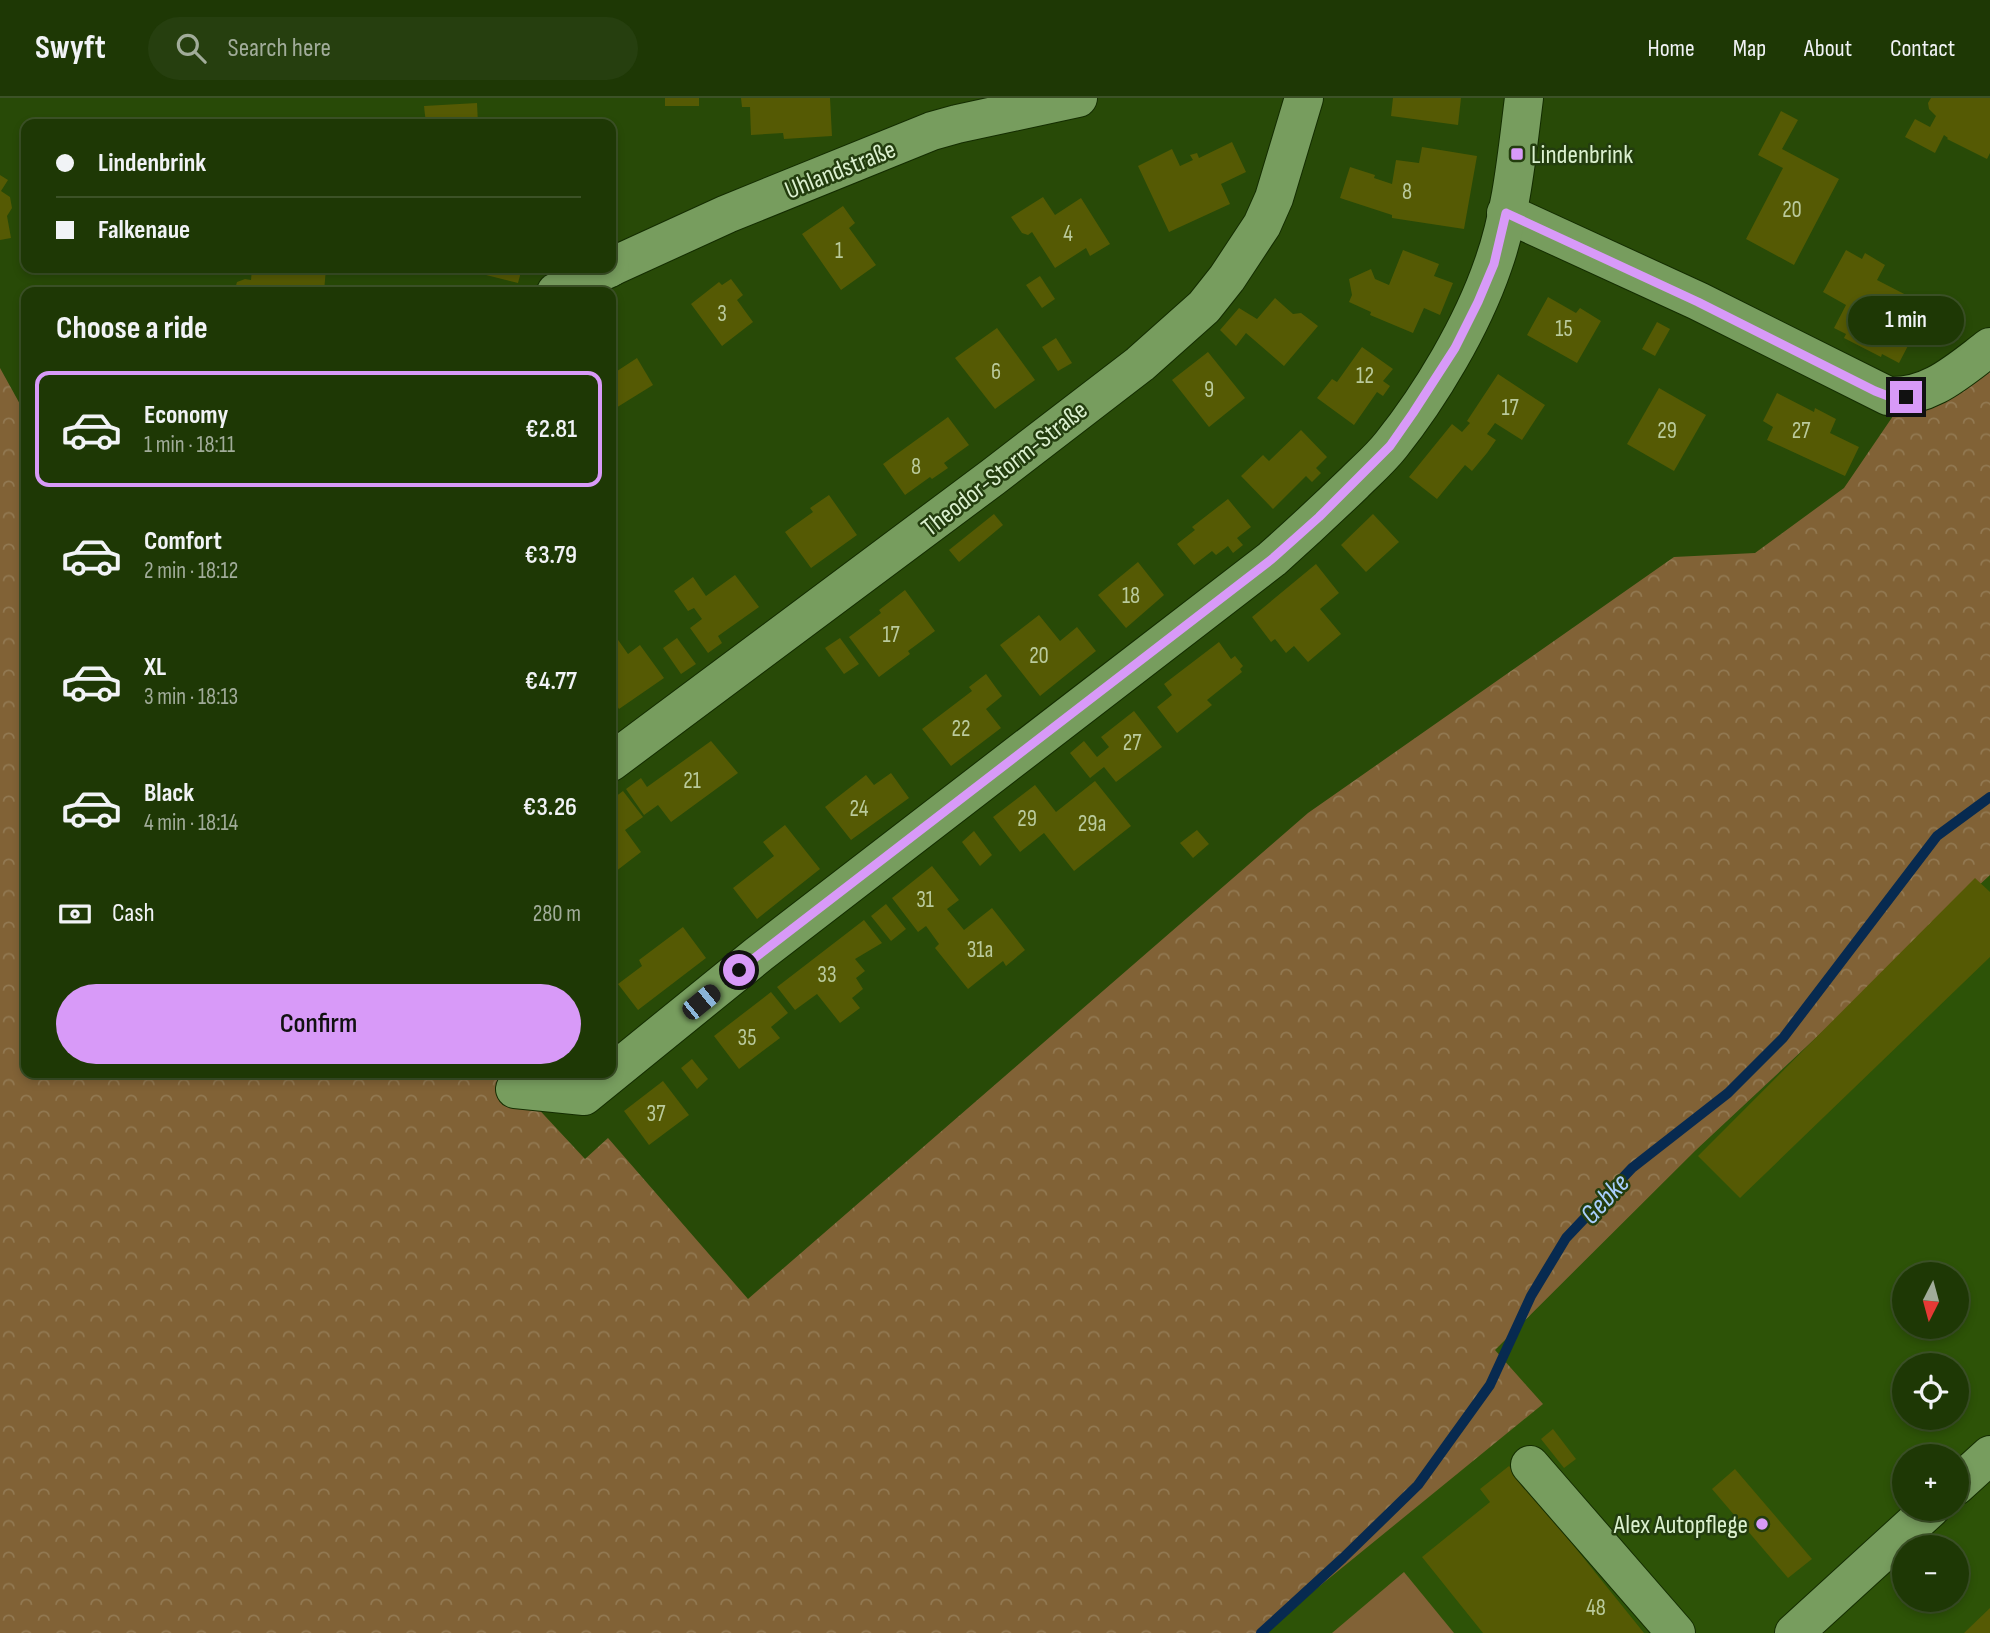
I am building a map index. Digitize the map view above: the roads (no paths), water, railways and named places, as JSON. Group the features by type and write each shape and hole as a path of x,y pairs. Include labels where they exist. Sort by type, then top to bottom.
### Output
{"street":[{"name":"Uhlandstraße","path":"616,264 727,214 932,131 1078,98"},
{"name":"Theodor-Storm-Straße","path":"616,758 993,478 1140,364 1204,307 1262,225 1274,198 1304,98"},
{"path":"616,1071 790,930 1272,559 1377,460 1413,413 1455,348 1494,264 1517,154 1524,98"},
{"path":"1506,213 1698,302 1888,396 1906,397 1944,382 1990,347"},
{"name":"Uhlandstraße","path":"566,287 597,273"},
{"path":"515,1089 584,1097 607,1078"},
{"path":"1969,1474 1990,1455"},
{"path":"1530,1465 1676,1633"},
{"path":"1794,1633 1917,1521"}],"waterway":[{"name":"Gebke","path":"1261,1633 1418,1485 1490,1385 1531,1296 1566,1238 1632,1168 1728,1093 1783,1038 1937,836 1990,797"}],"place":[{"name":"Lindenbrink","path":"1517,154"},
{"name":"Alex Autopflege","path":"1762,1524"}]}
